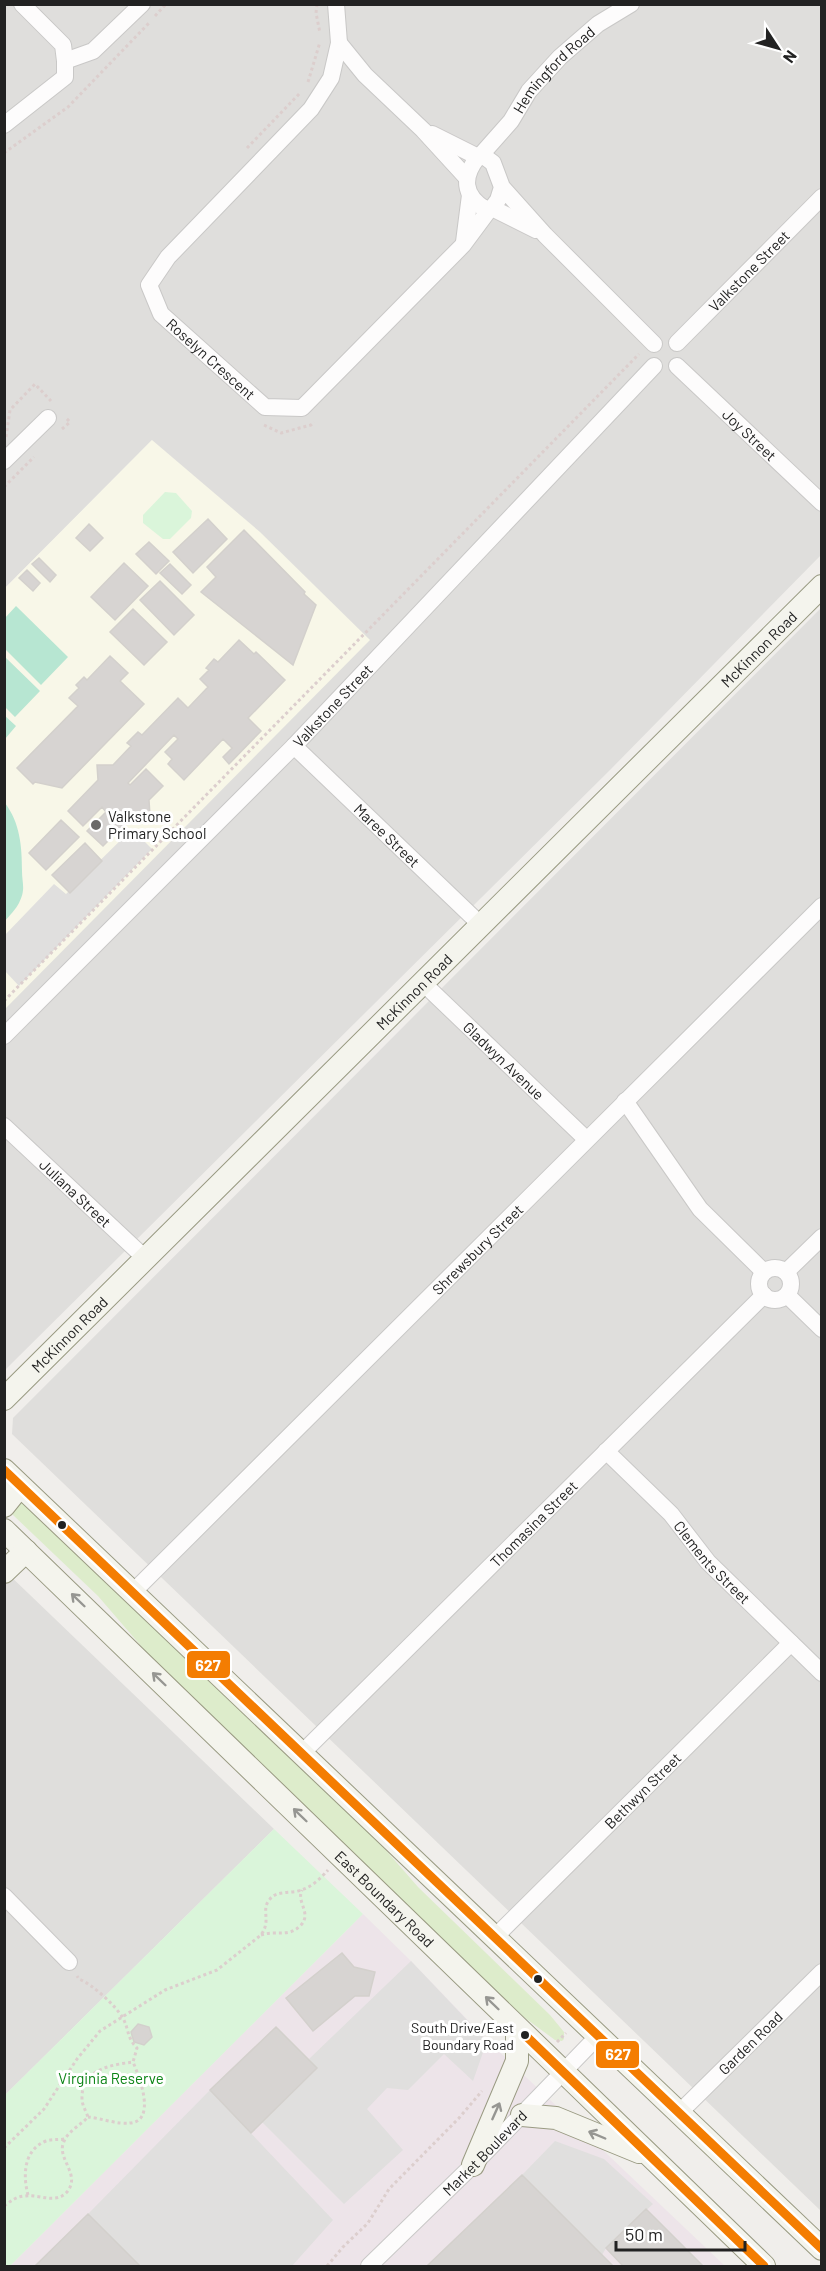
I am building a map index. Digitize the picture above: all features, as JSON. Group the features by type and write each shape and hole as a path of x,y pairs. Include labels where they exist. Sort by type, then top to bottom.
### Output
{"main road":[{"name":"McKinnon Road","path":"4,1399 822,586"},
{"path":"4,1506 12,1478 822,2249"},
{"name":"East Boundary Road","path":"4,1530 764,2266"},
{"path":"4,1572 26,1551"},
{"path":"473,2165 517,2061 518,2028"},
{"path":"522,2115 556,2118 651,2158"}],"street":[{"path":"4,125 65,77 63,45 22,4"},
{"path":"65,61 93,51 142,4"},
{"path":"336,4 339,43 365,75 423,130 466,177 473,201 545,235"},
{"name":"Hemingford Road","path":"479,157 511,121 529,91 560,57 598,24 631,4"},
{"name":"Roselyn Crescent","path":"339,43 332,78 311,110 168,257 148,285 160,314 265,407 302,408 463,246 490,209"},
{"name":"Hemingford Road","path":"495,167 511,121"},
{"path":"423,130 489,160 495,167 502,187 545,235 654,344"},
{"path":"466,177 471,166 479,157"},
{"path":"490,209 498,200 502,187"},
{"path":"463,246 470,195"},
{"name":"Valkstone Street","path":"677,343 822,197"},
{"path":"668,339 677,343 682,357 677,366 669,371 654,366 650,358 654,344 668,339"},
{"name":"Valkstone Street","path":"4,1036 294,746 654,366"},
{"name":"Joy Street","path":"677,366 822,503"},
{"path":"4,461 48,418"},
{"name":"Maree Street","path":"294,746 481,925"},
{"name":"Shrewsbury Street","path":"133,1592 822,906"},
{"name":"Gladwyn Avenue","path":"423,983 586,1139"},
{"path":"625,1101 700,1209 764,1272"},
{"name":"Juliana Street","path":"4,1126 146,1259"},
{"path":"786,1272 822,1237"},
{"path":"773,1268 786,1272 792,1286 787,1295 773,1300 764,1295 759,1287 759,1281 764,1272 773,1268"},
{"name":"Thomasina Street","path":"302,1753 764,1295"},
{"path":"787,1295 822,1329"},
{"name":"Clements Street","path":"606,1451 671,1514 708,1562 822,1673"},
{"name":"Bethwyn Street","path":"495,1937 791,1643"},
{"path":"4,1896 69,1962"},
{"name":"Garden Road","path":"679,2113 822,1972"},
{"name":"Market Boulevard","path":"369,2266 473,2165 598,2036"}],"path":[{"path":"4,153 68,108 166,4"},
{"path":"242,154 306,86 321,39 316,13 317,4"},
{"path":"4,1001 639,354 631,346"},
{"path":"263,424 281,433 310,425 319,417"},
{"path":"4,2148 35,2120 51,2100 69,2069 93,2039 122,2017 175,1984 217,1970 261,1935 266,1927 266,1907 270,1899 279,1893 302,1890 317,1881 342,1856"},
{"path":"261,1935 274,1932 288,1934 303,1924 306,1913 300,1897 302,1890"},
{"path":"69,1962 79,1979 90,1983 122,2017 129,2040 137,2048 133,2062 145,2099 145,2107 138,2121 134,2123 125,2124 88,2117"},
{"path":"88,2117 82,2100 88,2078 99,2069 133,2062"},
{"path":"327,2266 368,2223 389,2189 459,2118 486,2082"},
{"path":"4,2206 17,2198 28,2195 53,2198 64,2195 71,2184 70,2168 62,2147 65,2139 88,2117"},
{"path":"28,2195 24,2180 25,2169 35,2148 44,2142 65,2139"}],"shaded area":[{"path":"5,5 821,5 821,555 611,769 5,1370 5,996 152,440 5,588"},
{"name":"Valkstone Primary School","path":"152,440 260,532 370,640 5,1009 5,588"},
{"path":"821,608 821,2211 12,1434 13,1418"},
{"path":"132,829 152,849 19,986 5,971 4,936 54,884 66,894"},
{"path":"4,1570 274,1829 5,2095 4,2095"},
{"path":"363,1914 488,2041 725,2266 10,2266"},
{"path":"411,1961 487,2041 473,2081 444,2054 408,2090 387,2088 367,2109 403,2150 344,2204 261,2121 316,2068 309,2059"},
{"path":"210,2090 333,2220 292,2266 140,2266 88,2214"},
{"path":"555,2141 604,2159 653,2204 606,2248 602,2255 522,2175"}],"green space":[{"path":"165,492 176,493 192,511 191,518 170,539 163,539 143,523 143,515"},
{"path":"16,606 68,657 41,685 5,649 5,618"},
{"path":"4,656 40,691 15,717 5,707"},
{"path":"4,715 16,726 5,739 4,739"},
{"path":"5,803 14,819 19,835 23,887 19,903 5,921"},
{"path":"20,1500 377,1840 418,1887 550,2015 564,2032 564,2039 555,2040 521,2015 160,1668 98,1596 13,1515 11,1511"},
{"name":"Virginia Reserve","path":"274,1829 363,1914 10,2266 5,2266 5,2095"}],"building":[{"path":"208,519 227,539 193,573 173,552"},
{"path":"89,524 103,538 90,551 76,538"},
{"path":"244,530 316,605 293,665 201,592 216,577 207,567"},
{"path":"149,542 169,561 156,574 136,554"},
{"path":"39,558 56,575 50,582 32,564"},
{"path":"124,563 148,586 115,620 91,597"},
{"path":"170,564 191,585 182,594 160,573"},
{"path":"27,570 40,583 33,591 19,578"},
{"path":"160,581 194,615 174,635 140,600"},
{"path":"133,609 167,642 144,665 110,632"},
{"path":"239,640 254,654 256,652 285,680 248,718 261,731 229,764 223,757 232,748 223,739 184,780 168,764 172,759 165,752 178,739 174,735 128,783 130,785 146,769 163,786 149,800 150,816 134,815 103,846 87,831 106,812 102,807 83,826 68,811 98,780 97,765 113,765 131,746 127,743 138,732 142,735 178,698 188,708 208,687 200,679 209,670 206,668 214,659 218,662"},
{"path":"110,656 128,673 120,681 144,704 62,788 35,782 33,784 17,768 78,706 69,698 79,688 76,685 84,677 87,680"},
{"path":"61,820 79,837 46,870 29,853"},
{"path":"85,843 102,861 70,893 52,875"},
{"path":"342,1953 354,1967 375,1972 369,1996 355,1996 313,2031 286,1998"},
{"path":"138,2024 149,2027 152,2037 144,2045 134,2042 131,2032"},
{"path":"276,2027 317,2068 251,2133 210,2090"},
{"path":"522,2175 613,2266 427,2266"},
{"path":"646,2209 703,2266 623,2266 606,2248"},
{"path":"88,2214 140,2266 35,2266"}],"transit line":[{"name":"627","path":"4,1470 822,2249"},
{"name":"627","path":"525,2035 764,2266"}],"place":[{"name":"Valkstone Primary School","path":"96,825"},
{"name":"South Drive/East Boundary Road","path":"525,2035"}]}
